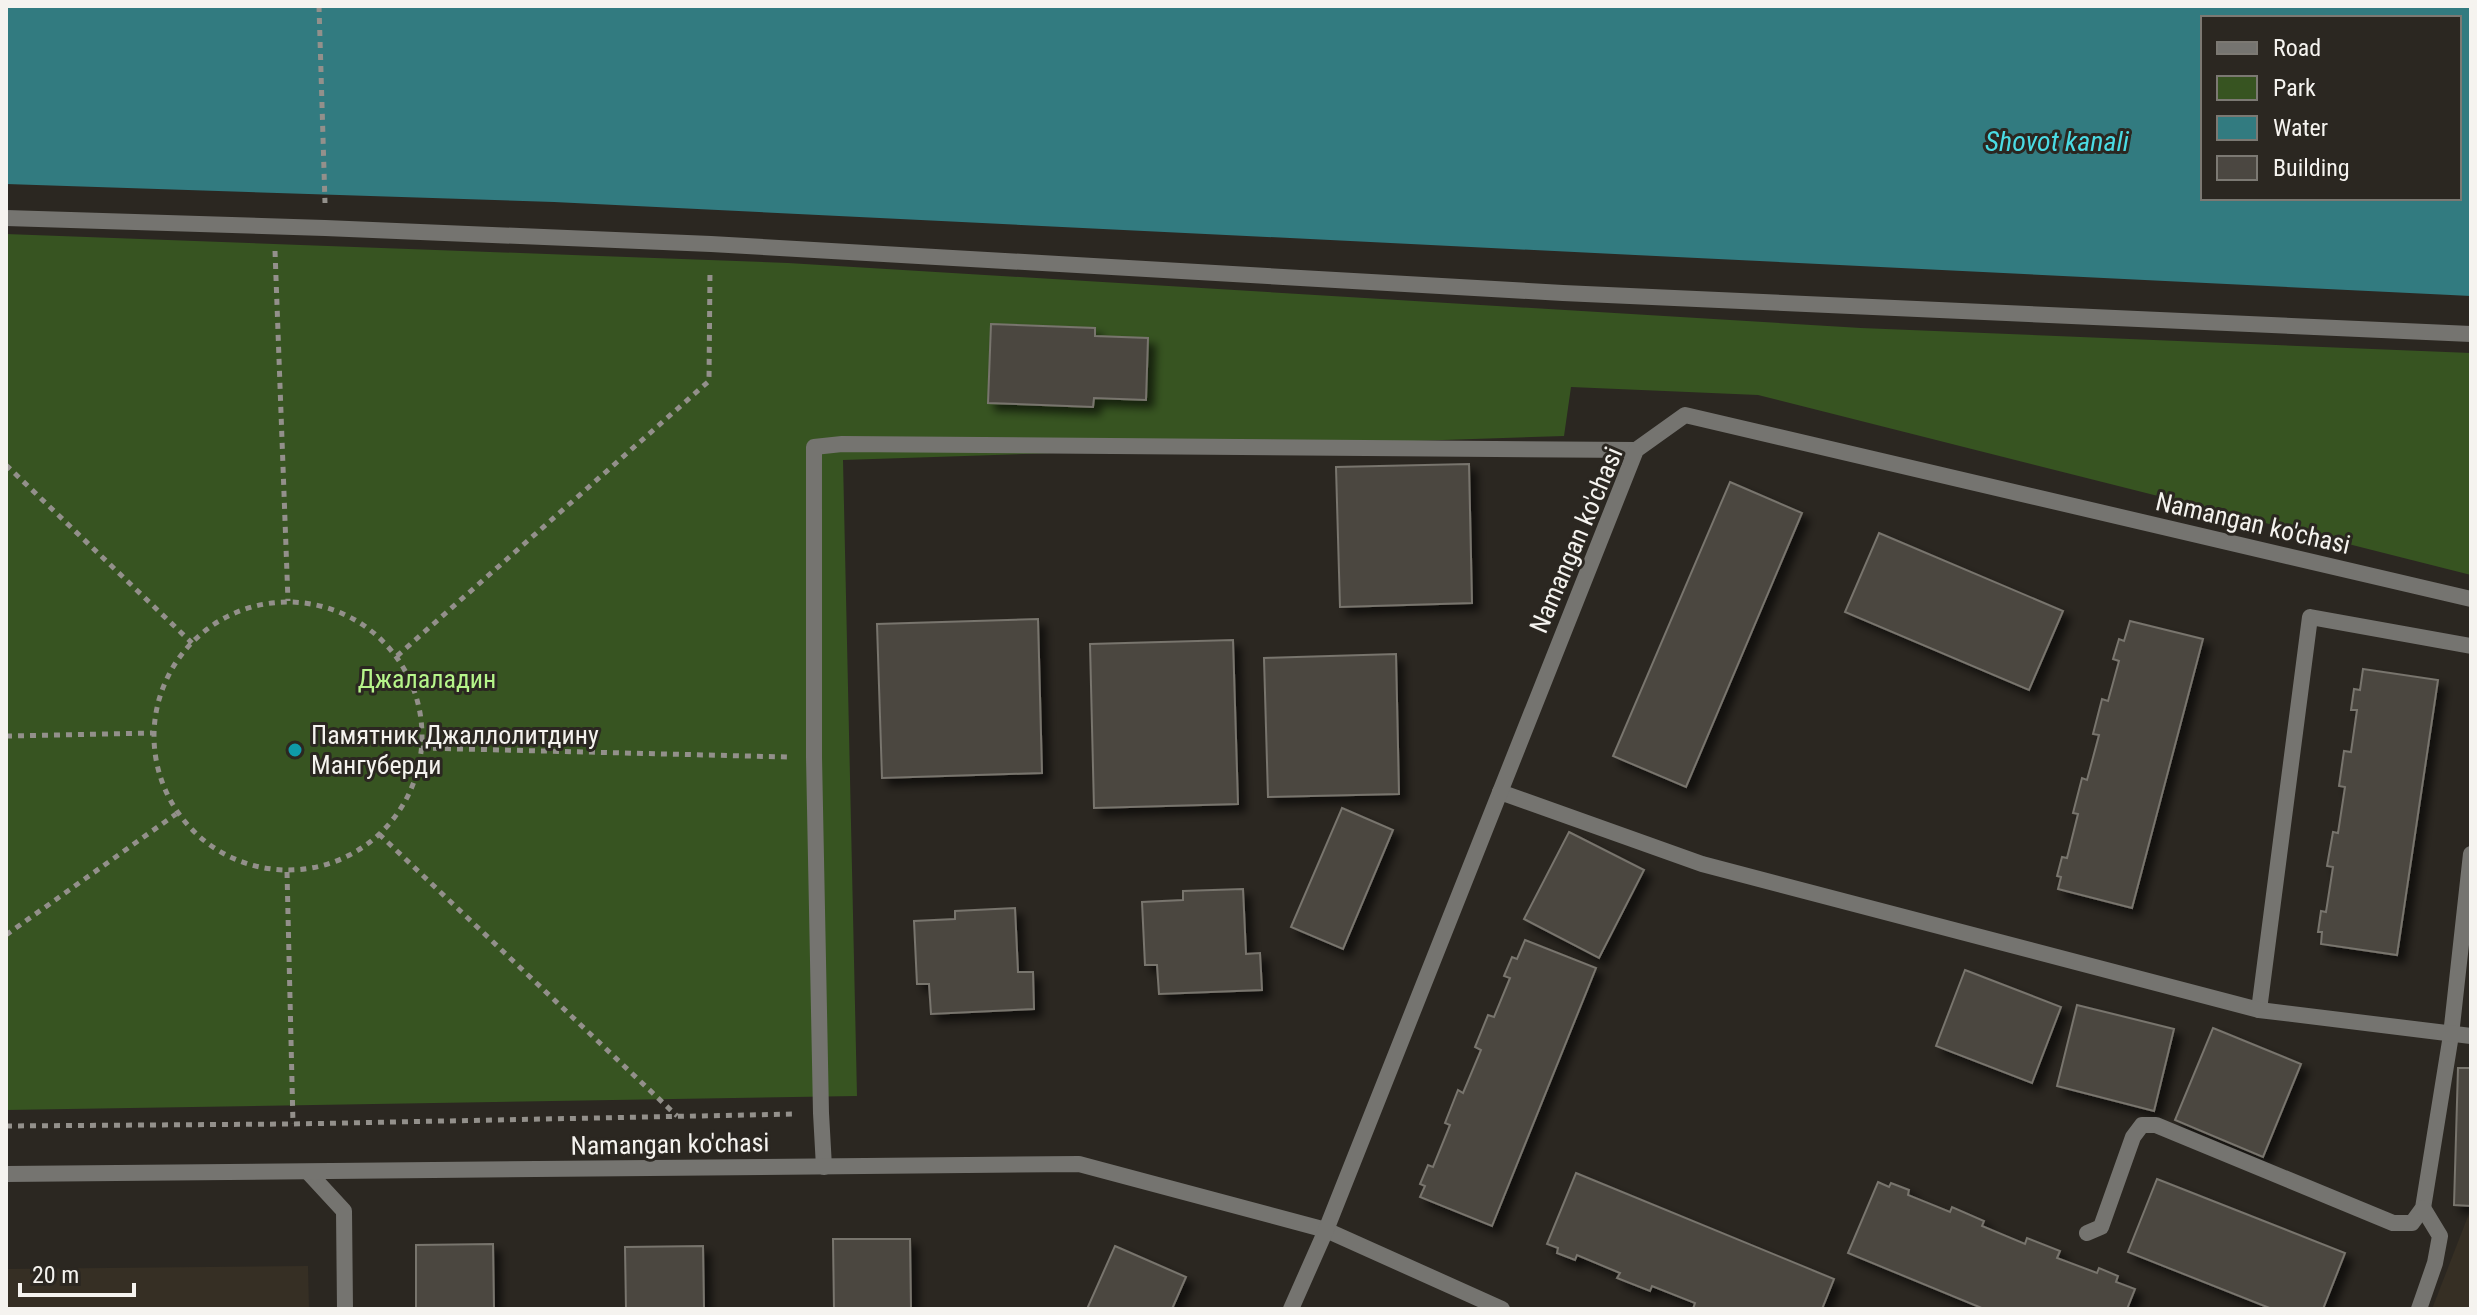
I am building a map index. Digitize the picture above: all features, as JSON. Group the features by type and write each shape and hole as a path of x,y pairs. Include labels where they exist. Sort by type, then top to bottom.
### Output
{"street":[{"path":"6,218 711,244 1547,292 2471,334"},
{"name":"Namangan ko'chasi","path":"1291,1309 1326,1230 1636,450 1685,415 2471,599"},
{"path":"824,1167 814,757 814,447 858,444 1636,450"},
{"path":"2259,1010 2310,617 2471,646"},
{"path":"1500,792 1702,864 2259,1010 2471,1036"},
{"path":"2087,1233 2101,1227 2133,1137 2142,1125 2156,1125 2393,1223 2412,1223 2423,1208 2451,1035 2471,854"},
{"name":"Namangan ko'chasi","path":"6,1174 1079,1164 1326,1230 1502,1309"},
{"path":"308,1172 344,1211 345,1309"},
{"path":"2419,1309 2435,1263 2440,1236 2423,1208"}],"path":[{"path":"319,6 325,228"},
{"path":"274,226 288,601"},
{"path":"397,656 709,381 711,244"},
{"path":"6,465 192,643"},
{"path":"288,601 330,608 367,626 397,656 416,693 423,734 418,776 398,815 368,846 330,865 287,872 245,865 206,845 176,814 158,775 152,733 160,692 179,655 209,626 247,607 288,601"},
{"path":"6,736 152,733"},
{"path":"421,748 814,757"},
{"path":"6,935 176,814"},
{"path":"379,834 677,1116"},
{"path":"287,872 293,1124"},
{"path":"6,1126 293,1124 821,1113"}],"shaded area":[{"path":"2470,1211 2471,1309 2432,1309"},
{"path":"308,1266 309,1309 6,1309 6,1269"}],"green space":[{"name":"Джалаладин","path":"6,234 788,263 1861,328 2471,353 2471,575 1758,395 1571,387 1564,436 843,460 857,1096 6,1110"}],"water":[{"name":"Shovot kanali","path":"6,6 2471,6 2471,296 554,202 6,184"}],"building":[{"path":"991,324 1095,328 1095,336 1148,338 1146,400 1094,398 1093,407 988,403"},
{"path":"1469,464 1472,603 1340,607 1336,467"},
{"path":"1730,482 1802,513 1686,787 1613,756"},
{"path":"1879,533 2063,611 2029,690 1845,612"},
{"path":"1038,619 1042,773 882,778 877,624"},
{"path":"2130,621 2203,639 2132,908 2058,889 2061,877 2057,876 2062,857 2067,858 2078,814 2073,813 2082,778 2087,780 2099,735 2093,734 2102,699 2108,701 2119,661 2113,659 2119,639 2124,641"},
{"path":"1233,640 1238,804 1094,808 1090,644"},
{"path":"1396,654 1399,794 1268,797 1264,658"},
{"path":"2363,669 2438,680 2397,955 2321,944 2322,932 2318,932 2321,911 2326,912 2333,867 2327,866 2333,832 2338,833 2345,787 2339,786 2344,751 2351,752 2357,710 2351,710 2354,689 2360,690"},
{"path":"1342,808 1393,830 1343,949 1291,927"},
{"path":"1569,832 1644,870 1599,958 1524,919"},
{"path":"1243,889 1246,954 1260,953 1262,990 1159,994 1157,965 1145,965 1142,902 1183,900 1183,891"},
{"path":"1015,908 1018,972 1033,972 1034,1009 931,1014 929,984 917,984 914,921 955,919 955,911"},
{"path":"1525,940 1596,968 1492,1226 1420,1197 1425,1186 1420,1184 1428,1165 1433,1167 1450,1125 1445,1123 1458,1090 1463,1093 1481,1050 1475,1047 1488,1015 1494,1017 1510,978 1504,976 1512,957 1517,959"},
{"path":"1965,970 2061,1007 2032,1083 1936,1046"},
{"path":"2077,1005 2174,1029 2154,1111 2057,1086"},
{"path":"2213,1028 2301,1064 2263,1157 2175,1120"},
{"path":"2458,1068 2471,1068 2471,1206 2454,1205"},
{"path":"1576,1173 1834,1279 1822,1309 1693,1309 1695,1303 1652,1286 1650,1291 1617,1278 1620,1273 1577,1255 1575,1260 1557,1253 1558,1248 1547,1244"},
{"path":"2157,1179 2345,1253 2323,1309 2272,1309 2128,1252"},
{"path":"1878,1182 1909,1190 1908,1195 1950,1212 1952,1207 1984,1221 1982,1226 2025,1244 2027,1238 2060,1251 2057,1258 2097,1273 2099,1268 2118,1276 2116,1282 2135,1289 2127,1309 1984,1309 1848,1253"},
{"path":"833,1239 910,1239 911,1309 834,1309"},
{"path":"493,1244 494,1309 416,1309 416,1245"},
{"path":"703,1246 704,1309 626,1309 625,1247"},
{"path":"1115,1246 1186,1277 1172,1309 1087,1309"}],"place":[{"name":"Памятник Джаллолитдину Мангуберди","path":"295,750"}]}
